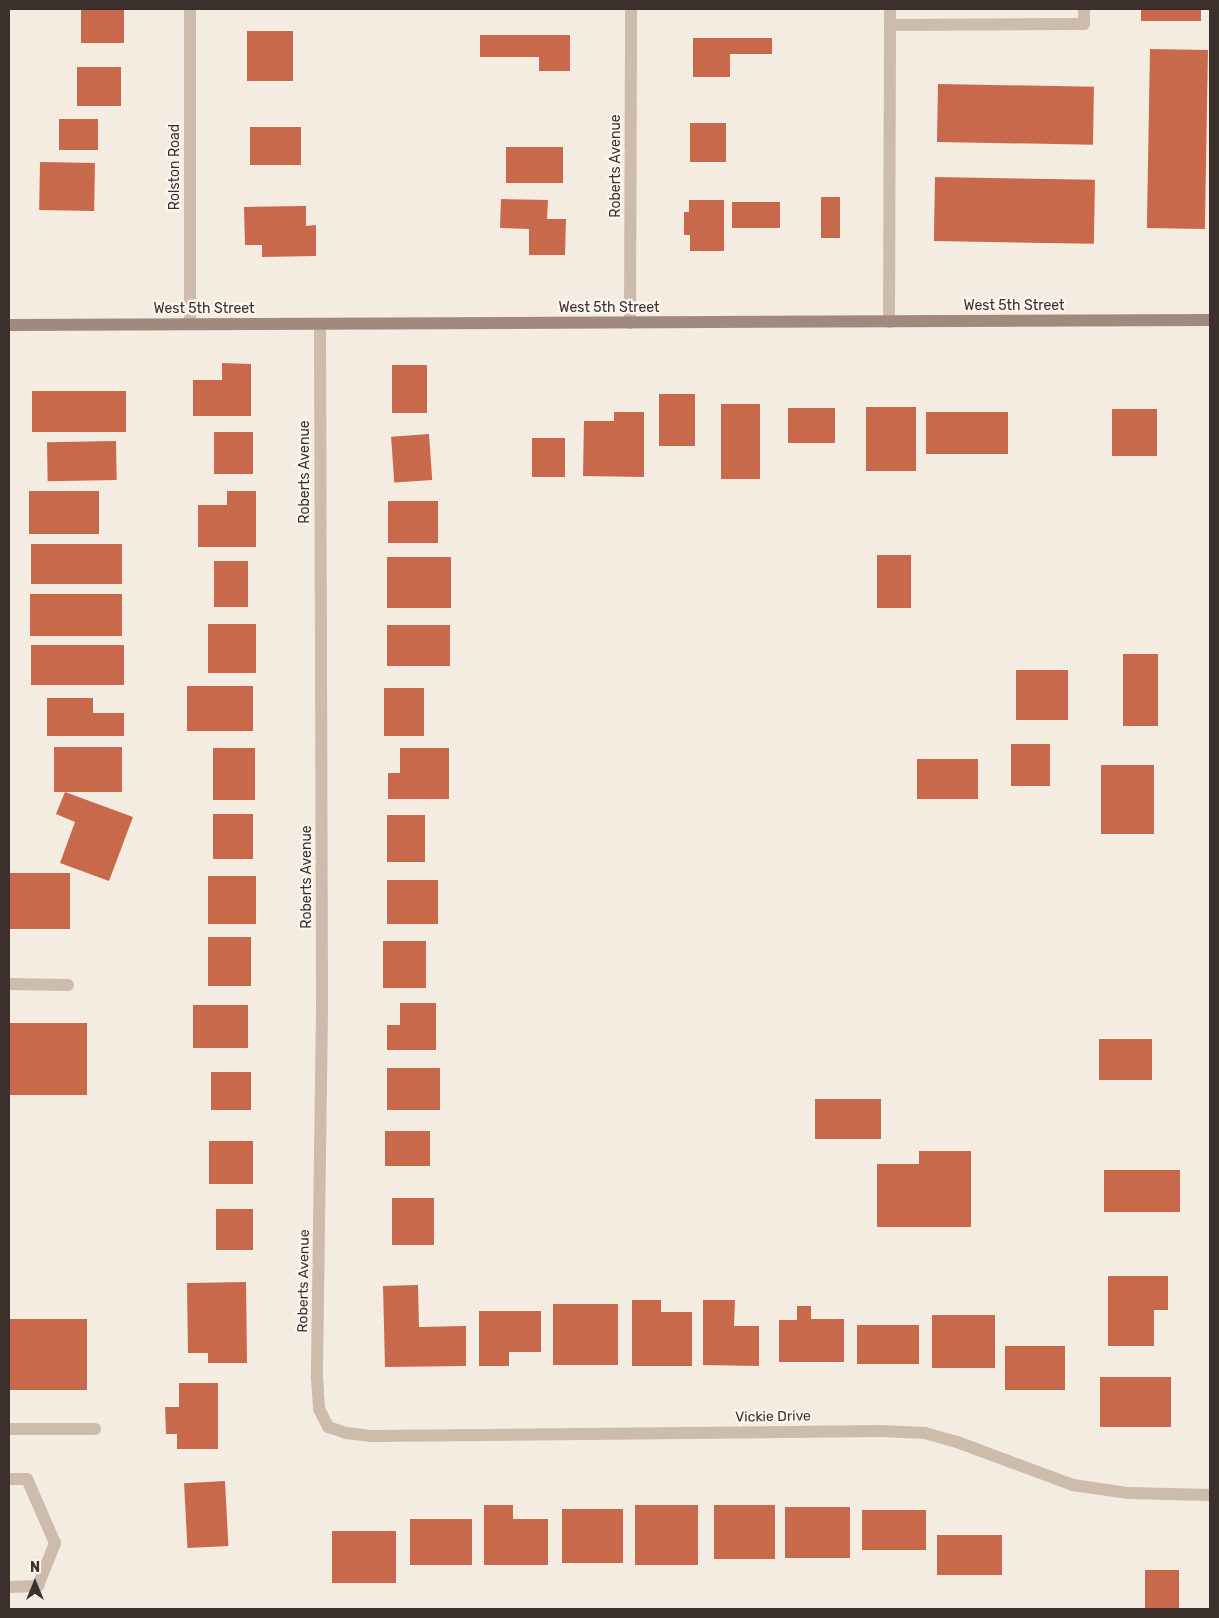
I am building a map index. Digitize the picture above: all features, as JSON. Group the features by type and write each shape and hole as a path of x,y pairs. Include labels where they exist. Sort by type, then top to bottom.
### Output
{"street":[{"name":"Rolston Road","path":"190,9 190,324"},
{"name":"Roberts Avenue","path":"630,323 631,9"},
{"path":"889,322 890,9"},
{"path":"890,25 1084,24 1084,9"},
{"name":"West 5th Street","path":"9,325 1210,320"},
{"name":"Roberts Avenue","path":"320,324 322,1011 317,1378 319,1409 328,1426"},
{"path":"9,984 68,984"},
{"name":"Vickie Drive","path":"328,1426 346,1433 371,1436 881,1431 925,1433 957,1442 1073,1485 1128,1493 1210,1495"},
{"path":"9,1429 95,1429"},
{"path":"9,1479 27,1479 55,1543 38,1586 9,1587"}],"building":[{"path":"81,9 124,9 124,43 81,43"},
{"path":"1141,9 1201,9 1201,21 1141,21"},
{"path":"247,31 293,31 293,81 247,81"},
{"path":"480,35 570,35 570,71 539,71 539,57 480,57"},
{"path":"693,38 772,38 772,54 730,54 730,77 693,77"},
{"path":"1150,49 1208,50 1205,229 1147,228"},
{"path":"77,67 121,67 121,106 77,106"},
{"path":"938,84 1094,87 1093,145 937,142"},
{"path":"59,119 98,119 98,150 59,150"},
{"path":"690,123 726,123 726,162 690,162"},
{"path":"250,127 301,127 301,165 250,165"},
{"path":"506,147 563,147 563,183 506,183"},
{"path":"40,162 95,163 94,211 39,210"},
{"path":"935,177 1095,180 1094,244 934,241"},
{"path":"821,197 840,197 840,238 821,238"},
{"path":"501,199 548,200 547,219 566,219 565,255 529,255 529,229 500,228"},
{"path":"689,200 724,200 724,251 690,251 690,235 684,235 684,212 689,212"},
{"path":"732,202 780,202 780,228 732,228"},
{"path":"306,206 306,226 316,225 316,256 262,257 262,245 245,245 244,207"},
{"path":"222,363 251,364 251,416 193,416 193,380 222,380"},
{"path":"392,365 427,365 427,413 392,413"},
{"path":"32,391 126,391 126,432 32,432"},
{"path":"659,394 695,394 695,446 659,446"},
{"path":"721,404 760,404 760,479 721,479"},
{"path":"866,407 916,407 916,471 866,471"},
{"path":"788,408 835,408 835,443 788,443"},
{"path":"1112,409 1157,409 1157,456 1112,456"},
{"path":"614,412 644,412 644,477 583,476 584,421 614,421"},
{"path":"926,412 1008,412 1008,454 926,454"},
{"path":"214,432 253,432 253,474 214,474"},
{"path":"429,434 432,480 394,483 391,437"},
{"path":"532,438 565,438 565,477 532,477"},
{"path":"116,441 117,480 48,481 47,442"},
{"path":"29,491 99,491 99,534 29,534"},
{"path":"227,491 256,491 256,547 198,547 198,505 227,505"},
{"path":"388,501 438,501 438,543 388,543"},
{"path":"31,544 122,544 122,584 31,584"},
{"path":"877,555 911,555 911,608 877,608"},
{"path":"387,557 451,557 451,608 387,608"},
{"path":"214,561 248,561 248,607 214,607"},
{"path":"30,594 122,594 122,636 30,636"},
{"path":"208,624 256,624 256,673 208,673"},
{"path":"387,625 450,625 450,666 387,666"},
{"path":"31,645 124,645 124,685 31,685"},
{"path":"1123,654 1158,654 1158,726 1123,726"},
{"path":"1016,670 1068,670 1068,720 1016,720"},
{"path":"187,686 253,686 253,731 187,731"},
{"path":"384,688 424,688 424,736 384,736"},
{"path":"47,698 93,698 93,713 124,713 124,736 47,736"},
{"path":"1011,744 1050,744 1050,786 1011,786"},
{"path":"54,747 122,747 122,792 54,792"},
{"path":"213,748 255,748 255,800 213,800"},
{"path":"400,748 449,748 449,799 388,799 388,773 400,773"},
{"path":"917,759 978,759 978,799 917,799"},
{"path":"1101,765 1154,765 1154,834 1101,834"},
{"path":"65,792 133,817 109,881 60,863 75,822 56,814"},
{"path":"213,814 253,814 253,859 213,859"},
{"path":"387,815 425,815 425,862 387,862"},
{"path":"9,873 70,873 70,929 9,929"},
{"path":"208,876 256,876 256,924 208,924"},
{"path":"387,880 438,880 438,924 387,924"},
{"path":"208,937 251,937 251,986 208,986"},
{"path":"383,941 426,941 426,988 383,988"},
{"path":"400,1003 436,1003 436,1050 387,1050 387,1025 400,1025"},
{"path":"193,1005 248,1005 248,1048 193,1048"},
{"path":"9,1023 87,1023 87,1095 9,1095"},
{"path":"1099,1039 1152,1039 1152,1080 1099,1080"},
{"path":"387,1068 440,1068 440,1110 387,1110"},
{"path":"211,1072 251,1072 251,1110 211,1110"},
{"path":"815,1099 881,1099 881,1139 815,1139"},
{"path":"385,1131 430,1131 430,1166 385,1166"},
{"path":"209,1141 253,1141 253,1184 209,1184"},
{"path":"919,1151 971,1151 971,1227 877,1227 877,1164 919,1164"},
{"path":"1104,1170 1180,1170 1180,1212 1104,1212"},
{"path":"392,1198 434,1198 434,1245 392,1245"},
{"path":"216,1209 253,1209 253,1250 216,1250"},
{"path":"1108,1276 1168,1276 1168,1310 1154,1310 1154,1346 1108,1346"},
{"path":"246,1282 247,1363 208,1363 208,1353 188,1353 187,1283"},
{"path":"418,1285 419,1327 466,1326 466,1366 385,1367 383,1286"},
{"path":"632,1300 661,1300 661,1312 692,1312 692,1366 632,1366"},
{"path":"703,1300 735,1300 734,1326 759,1326 759,1366 703,1365"},
{"path":"553,1304 618,1304 618,1365 553,1365"},
{"path":"797,1306 811,1306 811,1319 844,1319 844,1362 779,1362 779,1320 797,1320"},
{"path":"479,1311 541,1311 541,1352 509,1352 509,1366 479,1366"},
{"path":"932,1315 995,1315 995,1368 932,1368"},
{"path":"9,1319 87,1319 87,1390 9,1390"},
{"path":"857,1325 919,1325 919,1364 857,1364"},
{"path":"1005,1346 1065,1346 1065,1390 1005,1390"},
{"path":"1100,1377 1171,1377 1171,1427 1100,1427"},
{"path":"179,1383 218,1383 218,1449 177,1449 177,1434 166,1434 165,1407 179,1407"},
{"path":"225,1481 228,1546 187,1548 184,1483"},
{"path":"484,1505 513,1505 513,1519 548,1519 548,1565 484,1565"},
{"path":"635,1505 698,1505 698,1565 635,1565"},
{"path":"714,1505 775,1505 775,1559 714,1559"},
{"path":"785,1507 850,1507 850,1558 785,1558"},
{"path":"562,1509 623,1509 623,1563 562,1563"},
{"path":"862,1510 926,1510 926,1550 862,1550"},
{"path":"410,1519 472,1519 472,1565 410,1565"},
{"path":"332,1531 396,1531 396,1583 332,1583"},
{"path":"937,1535 1002,1535 1002,1575 937,1575"},
{"path":"1145,1570 1179,1570 1179,1609 1145,1609"}]}
